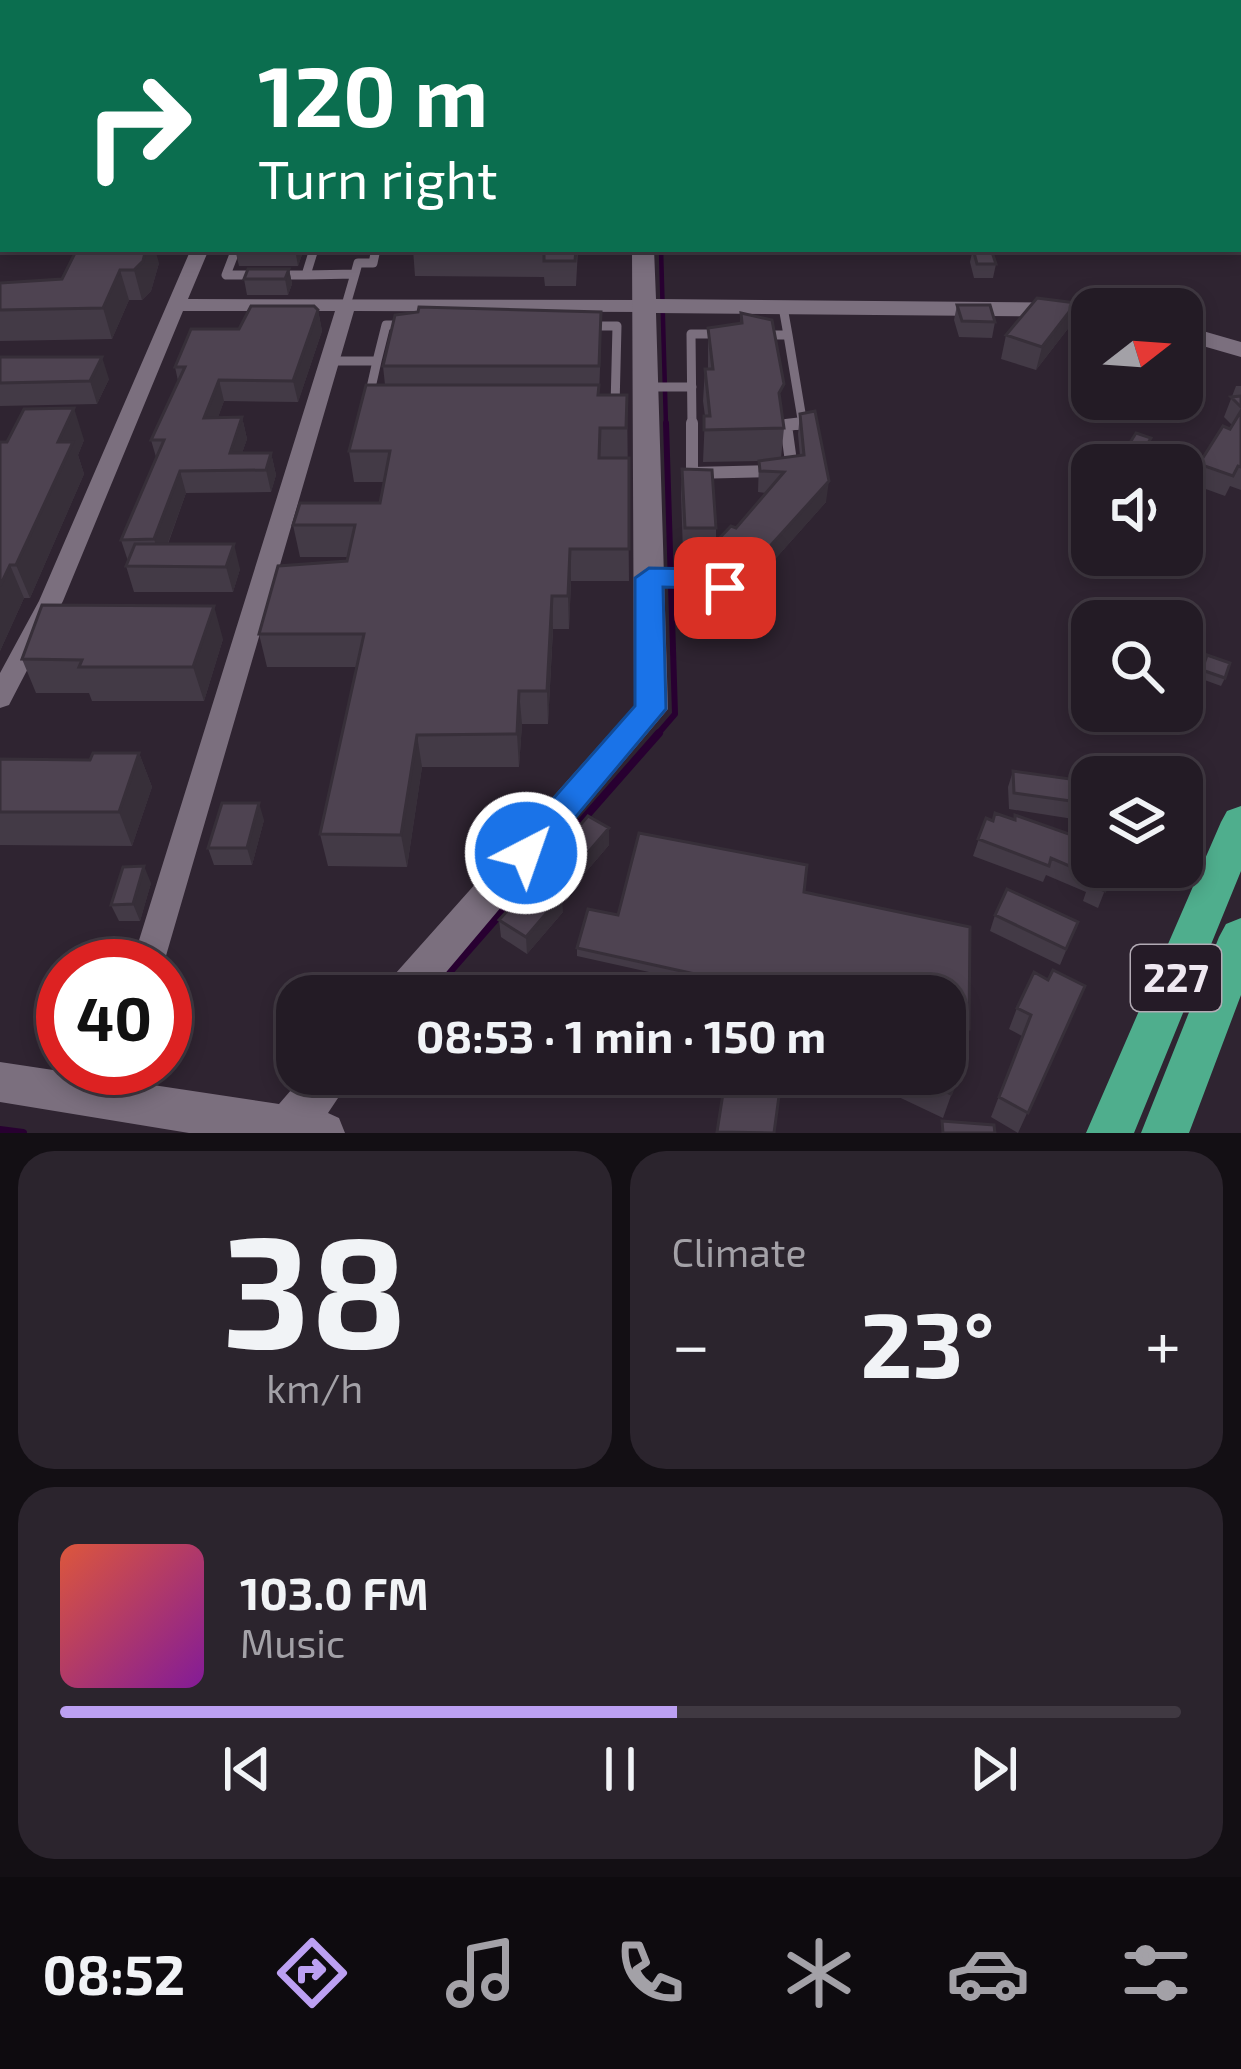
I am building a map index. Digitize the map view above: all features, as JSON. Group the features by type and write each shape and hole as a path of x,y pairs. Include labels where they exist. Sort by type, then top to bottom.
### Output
{"highway":[{"name":"227","path":"1110,1133 1241,822"},
{"name":"227","path":"1166,1133 1241,937"}],"street":[{"path":"0,698 51,601 199,252"},
{"path":"419,975 651,709 664,578 668,387 644,252"},
{"path":"176,305 346,305 447,315 548,316 656,306 1071,310"},
{"path":"155,939 346,305"},
{"path":"1203,338 1241,350"},
{"path":"0,1082 36,1082"},
{"path":"162,1095 305,1131 323,1095"}],"lane":[{"path":"235,252 226,275 355,274"},
{"path":"306,274 313,252"},
{"path":"346,305 358,263 373,263 375,252"},
{"path":"730,334 691,334 668,387 692,473 793,471 786,425 803,425 783,307"},
{"path":"389,407 366,406 386,326 425,326"},
{"path":"571,326 617,326 616,407 594,407"},
{"path":"749,334 788,335"},
{"path":"330,361 377,362"},
{"path":"664,578 725,588"}],"building":[{"path":"76,252 145,252 134,270 120,270 103,308 0,310 0,283 62,279"},
{"path":"412,252 576,252 575,261 544,261 544,253"},
{"path":"974,252 992,252 996,264 977,264"},
{"path":"248,269 289,269 285,279 244,279"},
{"path":"1037,298 1071,302 1071,309 1042,347 1006,335"},
{"path":"957,305 990,305 995,322 962,321"},
{"path":"251,306 314,306 318,310 293,381 219,380 204,418 242,417 230,453 271,453 266,470 180,471 154,539 121,540 164,440 151,440 185,367 175,367 191,329 239,329"},
{"path":"419,307 601,312 599,366 383,366 395,315 418,312"},
{"path":"741,313 772,320 784,384 779,393 784,428 704,430 704,416 710,416 705,369 713,369 708,328 742,323"},
{"path":"0,357 102,357 90,381 0,383"},
{"path":"366,385 599,385 598,395 627,395 626,428 600,428 599,458 629,458 629,549 570,549 568,596 552,596 547,691 519,691 517,734 417,735 401,835 320,834 364,634 259,634 278,566 347,561 355,525 293,525 300,503 380,503 390,451 349,451"},
{"path":"74,408 58,442 73,442 16,565 10,565 0,586 0,442 7,442 24,409"},
{"path":"815,411 829,481 753,565 711,547 731,526 736,528 784,472 760,471 759,461 804,455 800,414"},
{"path":"1241,411 1241,467 1233,476 1203,465 1223,426 1230,429"},
{"path":"1136,433 1151,438 1147,444 1129,444"},
{"path":"682,469 712,470 716,528 685,528"},
{"path":"135,544 234,544 226,567 126,566"},
{"path":"42,605 214,606 193,667 79,667 82,660 22,659"},
{"path":"1207,655 1230,663 1225,678 1203,667"},
{"path":"93,753 139,753 119,812 0,812 0,759 90,760"},
{"path":"1013,771 1071,779 1071,801 1014,793"},
{"path":"222,803 259,803 247,848 208,848"},
{"path":"995,813 1015,820 1015,815 1071,835 1071,867 1051,858 1049,866 978,839 986,818 993,821"},
{"path":"588,816 609,828 579,863 558,851"},
{"path":"639,833 807,865 804,892 970,927 969,1029 966,975 699,975 577,948 588,909 618,915"},
{"path":"144,866 133,904 111,905 123,867"},
{"path":"536,879 562,895 526,937 499,920"},
{"path":"1007,889 1078,922 1066,949 995,915"},
{"path":"1053,970 1085,986 1028,1113 999,1097 1031,1015 1017,1008 1034,972 1048,980"},
{"path":"723,1095 779,1095 774,1133 717,1132"},
{"path":"942,1121 994,1125 995,1133 943,1133"}],"waterway":[{"path":"661,252 666,426"},
{"path":"656,736 675,714 666,423"},
{"path":"446,975 659,733"},
{"path":"0,1130 23,1133"}],"route":[{"path":"526,853 651,709 649,578 700,579 725,588"}]}
